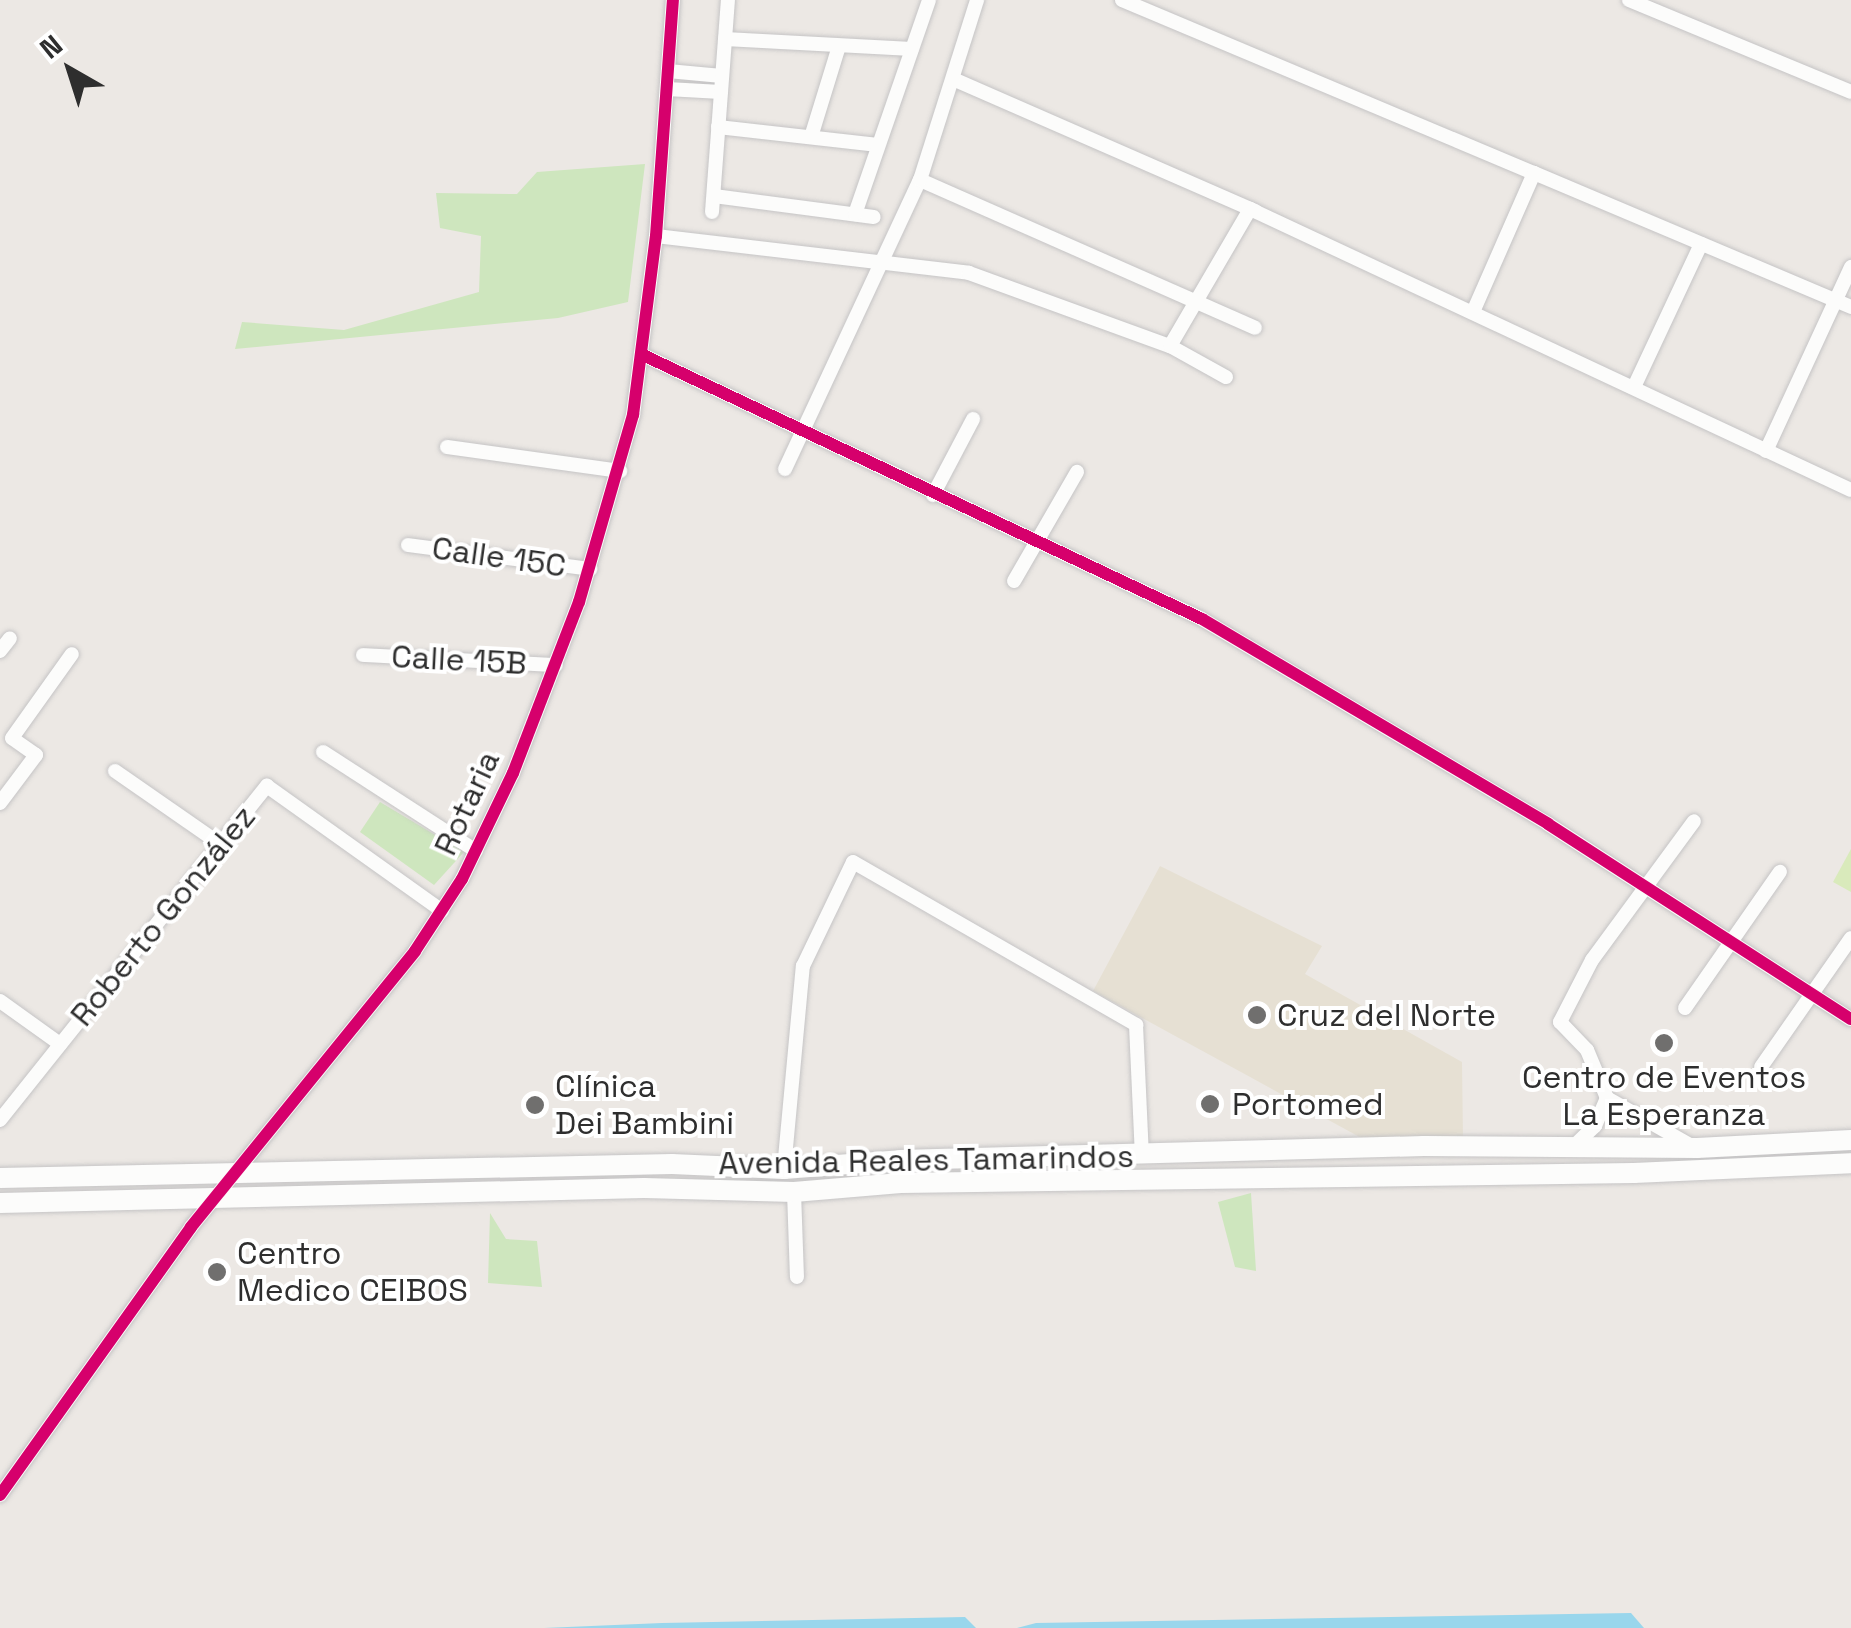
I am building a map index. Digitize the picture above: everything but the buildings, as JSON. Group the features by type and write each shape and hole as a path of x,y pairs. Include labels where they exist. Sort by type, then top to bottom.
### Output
{"main road":[{"name":"Avenida Reales Tamarindos","path":"0,1178 644,1164 784,1169 1189,1153 1698,1148 1851,1140"},
{"path":"1189,1153 1190,1177"},
{"path":"644,1164 644,1188"},
{"name":"Avenida Reales Tamarindos","path":"0,1203 644,1188 794,1192 1190,1177 1634,1173 1851,1164"}],"street":[{"name":"Rotaria","path":"0,1495 212,1200 375,1004 442,911 476,851 556,665 620,471 643,355 656,236 672,0"},
{"path":"728,0 713,204 874,217"},
{"path":"855,214 929,0"},
{"path":"785,469 920,180 977,0"},
{"path":"1122,0 1844,304"},
{"path":"1629,0 1851,92"},
{"path":"725,39 912,49"},
{"path":"811,137 839,46"},
{"path":"668,71 722,76"},
{"path":"953,79 1250,208 1851,490"},
{"path":"667,89 721,92"},
{"path":"718,126 878,145"},
{"path":"1473,312 1534,172"},
{"path":"920,180 1198,298 1254,328"},
{"path":"1170,346 1250,208"},
{"path":"656,236 980,275 1170,346 1226,377"},
{"path":"1634,387 1701,244"},
{"path":"1766,450 1844,304 1851,266"},
{"path":"643,355 1217,628 1645,887 1851,1019"},
{"path":"933,496 973,419"},
{"path":"448,447 620,471"},
{"path":"1014,582 1077,472"},
{"name":"Calle 15C","path":"408,544 590,569"},
{"path":"0,651 10,638"},
{"path":"0,803 36,755 12,738 72,654"},
{"name":"Calle 15B","path":"363,655 556,665"},
{"path":"323,752 476,851"},
{"path":"115,772 220,844"},
{"name":"Roberto González","path":"0,1120 267,786 442,911"},
{"path":"1694,821 1592,960 1560,1022 1586,1050 1607,1098 1698,1148"},
{"path":"784,1169 804,966 853,862 1136,1026 1142,1156"},
{"path":"1685,1008 1780,872"},
{"path":"1761,1067 1851,938"},
{"path":"0,1001 60,1044"},
{"path":"1566,1150 1595,1126 1607,1098"},
{"path":"1632,1149 1634,1173"},
{"path":"794,1192 797,1277"}],"shaded area":[{"name":"Cruz del Norte","path":"1160,866 1322,946 1305,974 1462,1062 1463,1139 1365,1140 1093,991"}],"green space":[{"path":"645,164 628,302 558,318 235,349 242,322 344,330 479,292 481,236 440,228 436,193 517,194 537,172"},
{"path":"380,802 464,852 434,885 360,832"},
{"path":"1851,849 1851,892 1833,882"},
{"path":"1251,1193 1256,1271 1235,1267 1218,1202"},
{"path":"490,1213 506,1239 537,1241 542,1287 488,1283"}],"water":[{"path":"1631,1613 1644,1628 1017,1628 1036,1623"},
{"path":"965,1617 976,1628 544,1628 662,1623"}],"cycle path":[{"path":"0,1495 191,1227 415,951 462,879 513,773 579,602 633,415 656,236 673,0"},
{"path":"643,355 1202,619 1548,824 1851,1019"}],"place":[{"name":"Cruz del Norte","path":"1257,1015"},
{"name":"Centro de Eventos La Esperanza","path":"1664,1043"},
{"name":"Portomed","path":"1210,1104"},
{"name":"Clínica Dei Bambini","path":"535,1105"},
{"name":"Centro Medico CEIBOS","path":"217,1272"}]}
